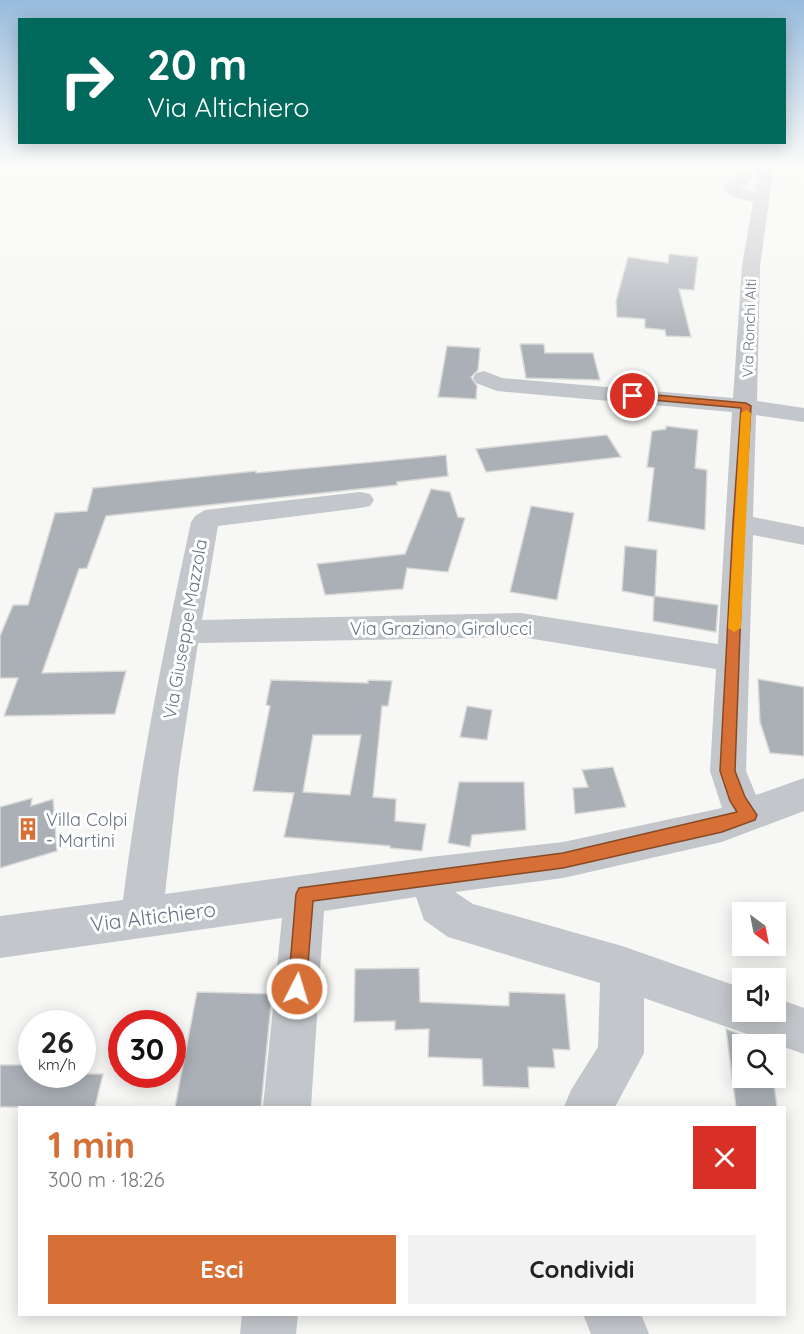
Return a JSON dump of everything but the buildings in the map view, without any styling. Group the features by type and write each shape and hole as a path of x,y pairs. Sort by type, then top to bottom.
{"street":[{"name":"Via Ronchi Alti","path":"749,815 738,801 728,771 749,299 762,227"},
{"path":"484,378 497,384 746,406 804,415"},
{"name":"Via Giuseppe Mazzola","path":"142,918 153,822 182,632 205,522 215,516 360,500"},
{"path":"738,523 804,536"},
{"name":"Via Graziano Giralucci","path":"182,632 521,625 733,659"},
{"name":"Via Altichiero","path":"0,937 430,876 563,860 722,825 804,794"},
{"path":"430,876 439,906 463,922 622,968 732,1006"},
{"path":"287,1106 305,894"},
{"path":"589,1106 621,1053 622,968"},
{"path":"778,1022 804,1031"},
{"path":"268,1334 270,1316"},
{"path":"612,1316 621,1334"}],"slow traffic":[{"path":"734,628 738,523 746,413"}],"place":[{"name":"Villa Colpi - Martini","path":"28,829"}],"route":[{"path":"297,989 305,894 563,860 722,825 749,815 738,801 728,771 738,523 746,406 633,396"}]}
